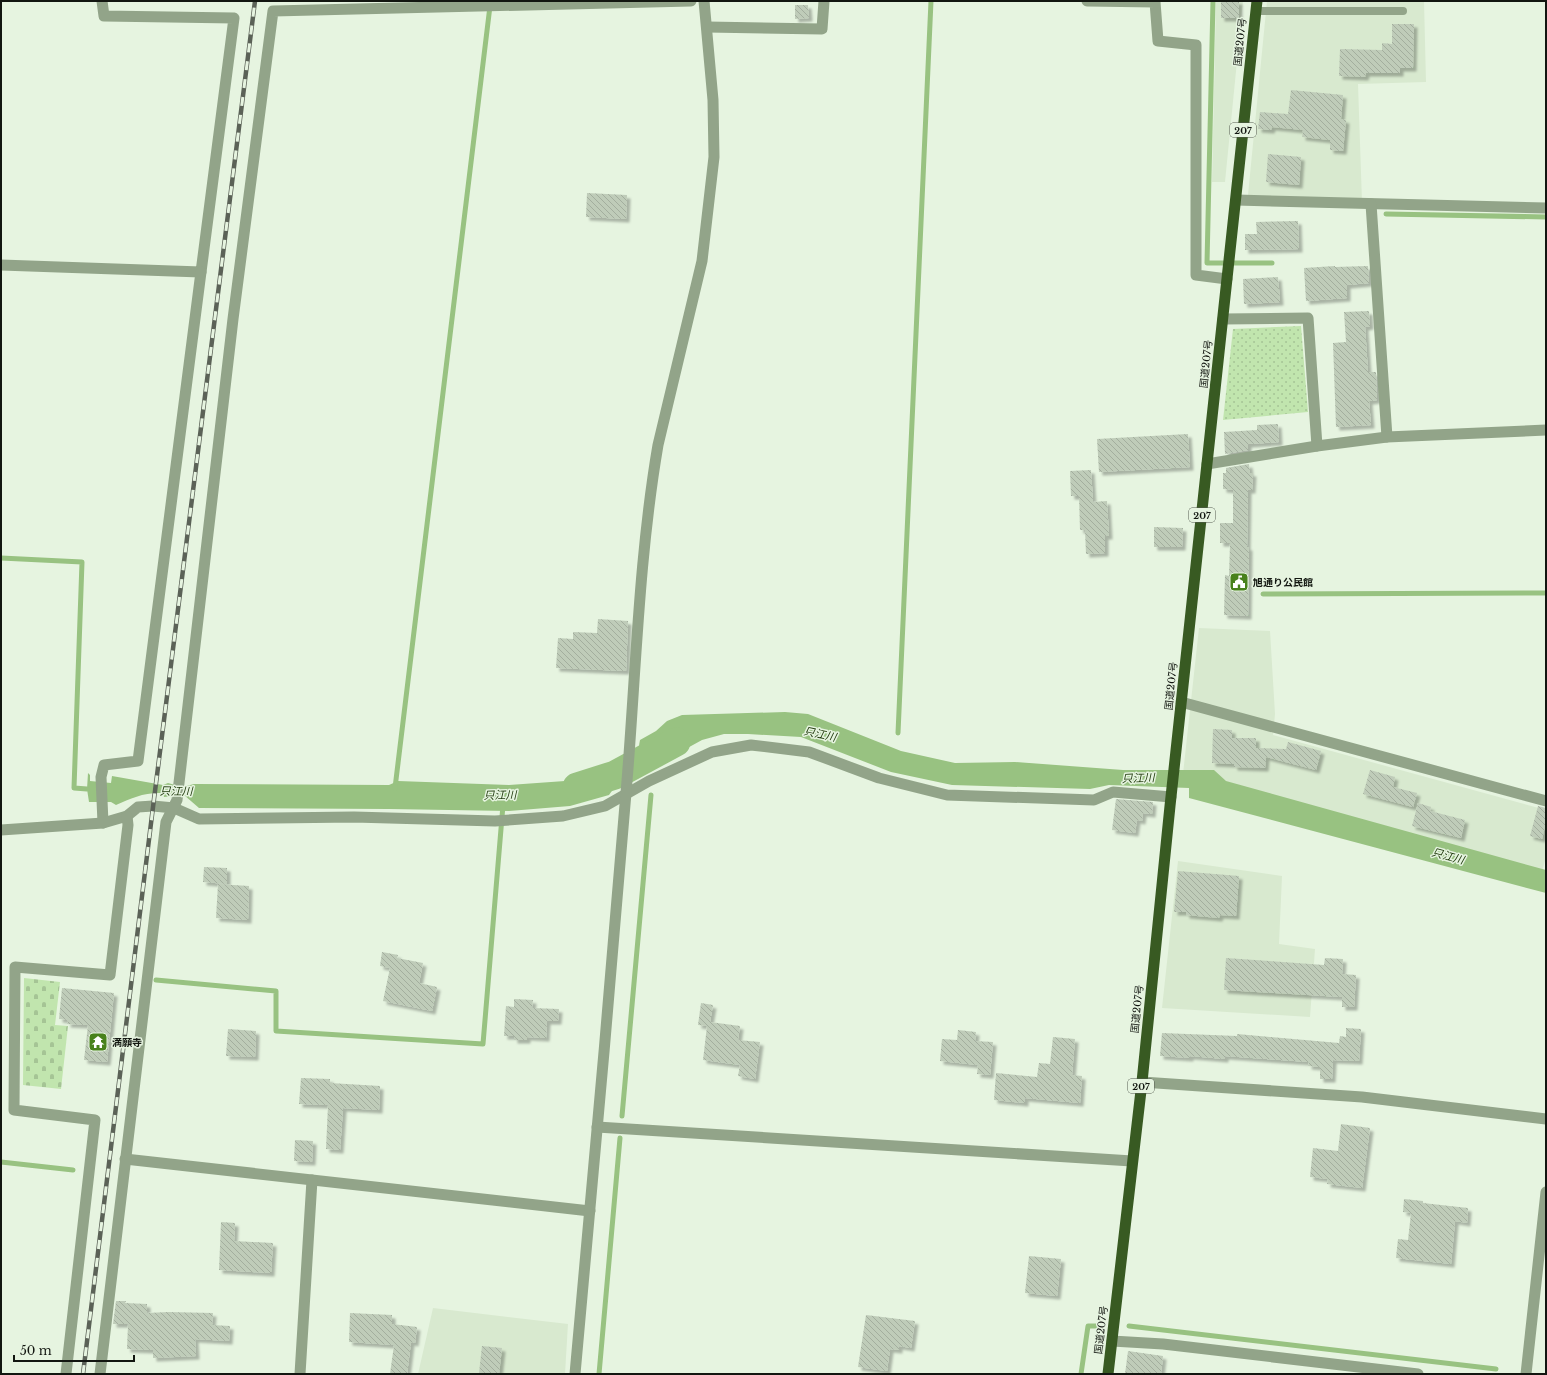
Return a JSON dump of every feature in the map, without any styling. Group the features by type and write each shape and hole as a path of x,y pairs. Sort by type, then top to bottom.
{"highway":[{"name":"国道207号","path":"1108,1374 1142,1082 1170,797 1256,6"}],"street":[{"path":"102,1 104,16 234,18 138,761 104,765 101,777 102,823"},
{"path":"100,1374 166,822 175,804 180,783 233,319 273,11 691,1"},
{"path":"575,1374 626,795 641,584 653,474 658,445 702,262 714,157 713,100 704,1"},
{"path":"707,27 822,29 824,1"},
{"path":"1087,1 1154,2 1158,41 1196,45 1196,275 1228,269"},
{"path":"1236,200 1546,208"},
{"path":"1372,204 1387,437"},
{"path":"1,265 201,272"},
{"path":"1223,319 1308,318 1317,446"},
{"path":"1207,464 1317,446 1387,437 1546,430"},
{"path":"1181,702 1546,801"},
{"path":"1,830 102,823 128,816 138,807 175,804 199,819 354,817 495,821 563,816 606,806 649,781 712,752 752,745 809,752 879,778 947,795 1094,800 1113,792 1170,797"},
{"path":"66,1374 95,1120 14,1110 15,967 110,975 128,816"},
{"path":"1142,1082 1362,1097 1546,1119"},
{"path":"597,1127 1132,1161"},
{"path":"126,1160 590,1211"},
{"path":"300,1374 312,1180"},
{"path":"1526,1374 1546,1192"},
{"path":"1112,1341 1163,1344 1418,1374"}],"lane":[{"path":"1256,6 1403,11"}],"shaded area":[{"path":"1216,1 1243,1 1225,182 1212,182"},
{"path":"1267,1 1424,1 1426,82 1358,84 1362,202 1248,195"},
{"path":"1199,628 1270,631 1275,714 1273,735 1546,810 1546,857 1542,872 1183,774"},
{"path":"1178,861 1282,876 1279,944 1315,949 1310,1017 1162,1008"},
{"path":"433,1308 568,1324 565,1374 418,1374"}],"green space":[{"path":"1301,326 1308,412 1223,420 1233,329"},
{"path":"24,978 60,982 55,1025 68,1026 61,1089 23,1085"}],"water":[{"path":"785,712 808,714 901,751 955,763 1015,762 1123,770 1214,770 1226,781 1546,870 1546,893 1189,798 1189,788 1109,785 1090,789 952,785 891,772 801,737 724,734 702,740 651,768 642,759 639,749 640,740 656,731 667,721 682,715"},
{"path":"608,769 619,781 609,795 570,806 509,811 199,808 184,795 164,797 163,793 144,795 116,805 111,802 89,802 87,789 88,773 90,775 90,781 111,783 112,776 163,785 168,783 182,787 194,784 389,785 398,781 509,785 565,781"}],"building":[{"path":"1221,1 1239,1 1239,18 1221,18"},
{"path":"795,5 808,5 809,18 795,19"},
{"path":"1392,24 1414,24 1413,68 1400,68 1400,73 1366,73 1365,77 1339,76 1340,49 1382,50 1382,43 1392,44"},
{"path":"1291,90 1343,95 1341,119 1346,120 1343,151 1330,150 1330,140 1302,137 1303,130 1272,127 1271,130 1258,129 1260,112 1288,114"},
{"path":"1268,154 1301,157 1299,185 1266,182"},
{"path":"587,193 627,195 626,219 586,217"},
{"path":"1298,221 1299,249 1245,250 1245,234 1257,234 1256,222"},
{"path":"1368,266 1369,283 1347,285 1347,298 1306,301 1304,268"},
{"path":"1278,277 1280,302 1244,304 1243,279"},
{"path":"1369,311 1370,326 1365,327 1368,372 1376,372 1377,400 1369,401 1371,425 1336,427 1333,343 1346,342 1344,312"},
{"path":"1278,424 1279,442 1248,444 1248,450 1225,454 1224,432 1257,430 1257,425"},
{"path":"1188,434 1190,467 1099,472 1097,439"},
{"path":"1249,464 1250,473 1253,473 1252,490 1248,490 1248,616 1224,615 1225,575 1229,576 1230,543 1220,543 1220,523 1233,523 1233,490 1223,489 1223,473 1226,473 1226,468"},
{"path":"1091,470 1093,502 1107,501 1109,536 1105,536 1105,553 1086,554 1085,530 1080,530 1079,496 1071,496 1070,471"},
{"path":"1154,527 1183,528 1182,547 1154,547"},
{"path":"598,619 628,621 626,671 556,668 558,638 573,639 573,632 597,633"},
{"path":"1213,729 1232,730 1232,738 1256,738 1256,748 1286,749 1288,742 1321,751 1316,770 1266,757 1265,768 1234,767 1234,764 1212,763"},
{"path":"1370,770 1395,777 1393,787 1417,793 1413,807 1363,794"},
{"path":"1116,799 1153,802 1152,814 1143,813 1142,821 1137,820 1135,833 1112,830"},
{"path":"1418,803 1431,807 1430,811 1465,820 1461,838 1412,826"},
{"path":"1538,806 1546,808 1546,822 1542,839 1530,836"},
{"path":"204,867 227,868 227,884 203,882"},
{"path":"1178,871 1239,876 1236,916 1220,915 1219,918 1186,915 1186,912 1174,912"},
{"path":"218,884 249,886 248,920 216,918"},
{"path":"382,952 398,955 397,958 423,963 419,983 437,987 432,1011 383,1001 390,968 380,966"},
{"path":"1226,958 1324,965 1325,958 1343,959 1342,974 1356,975 1354,1007 1342,1007 1342,997 1224,990"},
{"name":"満願寺","path":"62,988 114,993 107,1062 84,1060 88,1025 67,1024 68,1020 59,1019"},
{"path":"514,999 533,1000 532,1008 559,1009 558,1021 547,1021 546,1038 527,1037 527,1040 514,1040 514,1036 504,1036 506,1006 514,1007"},
{"path":"701,1003 713,1005 710,1022 740,1026 738,1040 760,1042 755,1079 738,1076 740,1065 703,1060 707,1026 698,1025"},
{"path":"1346,1028 1361,1029 1359,1061 1333,1060 1332,1079 1320,1079 1320,1067 1308,1066 1309,1062 1225,1056 1225,1059 1190,1056 1190,1058 1160,1056 1162,1033 1237,1036 1237,1034 1339,1043 1340,1036 1346,1037"},
{"path":"228,1029 256,1031 255,1057 226,1056"},
{"path":"958,1030 976,1032 975,1041 993,1042 990,1075 977,1074 978,1065 940,1061 942,1039 957,1040"},
{"path":"1053,1037 1075,1039 1072,1075 1082,1076 1080,1103 1025,1098 1025,1103 994,1100 996,1073 1037,1077 1039,1063 1050,1064"},
{"path":"301,1078 330,1079 330,1083 380,1086 379,1110 343,1108 340,1150 326,1149 328,1105 299,1104"},
{"path":"1341,1124 1370,1128 1362,1188 1327,1184 1328,1179 1310,1177 1313,1148 1338,1151"},
{"path":"295,1140 313,1141 312,1162 294,1161"},
{"path":"1404,1199 1423,1201 1423,1203 1468,1208 1467,1223 1455,1221 1451,1264 1396,1258 1398,1239 1408,1240 1411,1213 1403,1212"},
{"path":"221,1222 235,1223 234,1241 273,1243 271,1273 219,1270"},
{"path":"1029,1256 1061,1259 1057,1296 1025,1293"},
{"path":"116,1301 147,1304 147,1313 213,1313 212,1325 230,1326 229,1341 195,1339 196,1356 153,1358 153,1350 127,1349 128,1324 113,1324"},
{"path":"350,1313 392,1315 392,1324 417,1327 415,1343 411,1342 407,1374 390,1374 394,1345 349,1342"},
{"path":"866,1315 915,1321 911,1348 899,1346 899,1350 890,1349 887,1371 858,1367"},
{"path":"482,1346 502,1348 499,1374 479,1373"},
{"path":"1128,1351 1163,1356 1161,1374 1125,1374"}],"waterway":[{"path":"898,733 931,1"},
{"path":"1213,1 1207,263 1272,263"},
{"path":"395,788 490,6"},
{"path":"1386,214 1546,217"},
{"path":"1,558 82,562 74,788 87,789"},
{"path":"1263,594 1546,593"},
{"name":"只江川","path":"577,787 615,775 676,742"},
{"path":"622,1116 651,795"},
{"path":"156,980 276,991 276,1031 483,1044 503,805"},
{"path":"599,1374 620,1138"},
{"path":"1,1162 73,1170"},
{"path":"1081,1374 1088,1326 1096,1326"},
{"path":"1129,1326 1496,1369"}],"railway":[{"path":"83,1374 255,1"}],"place":[{"name":"旭通り公民館","path":"1239,582"},
{"name":"満願寺","path":"98,1042"}]}
